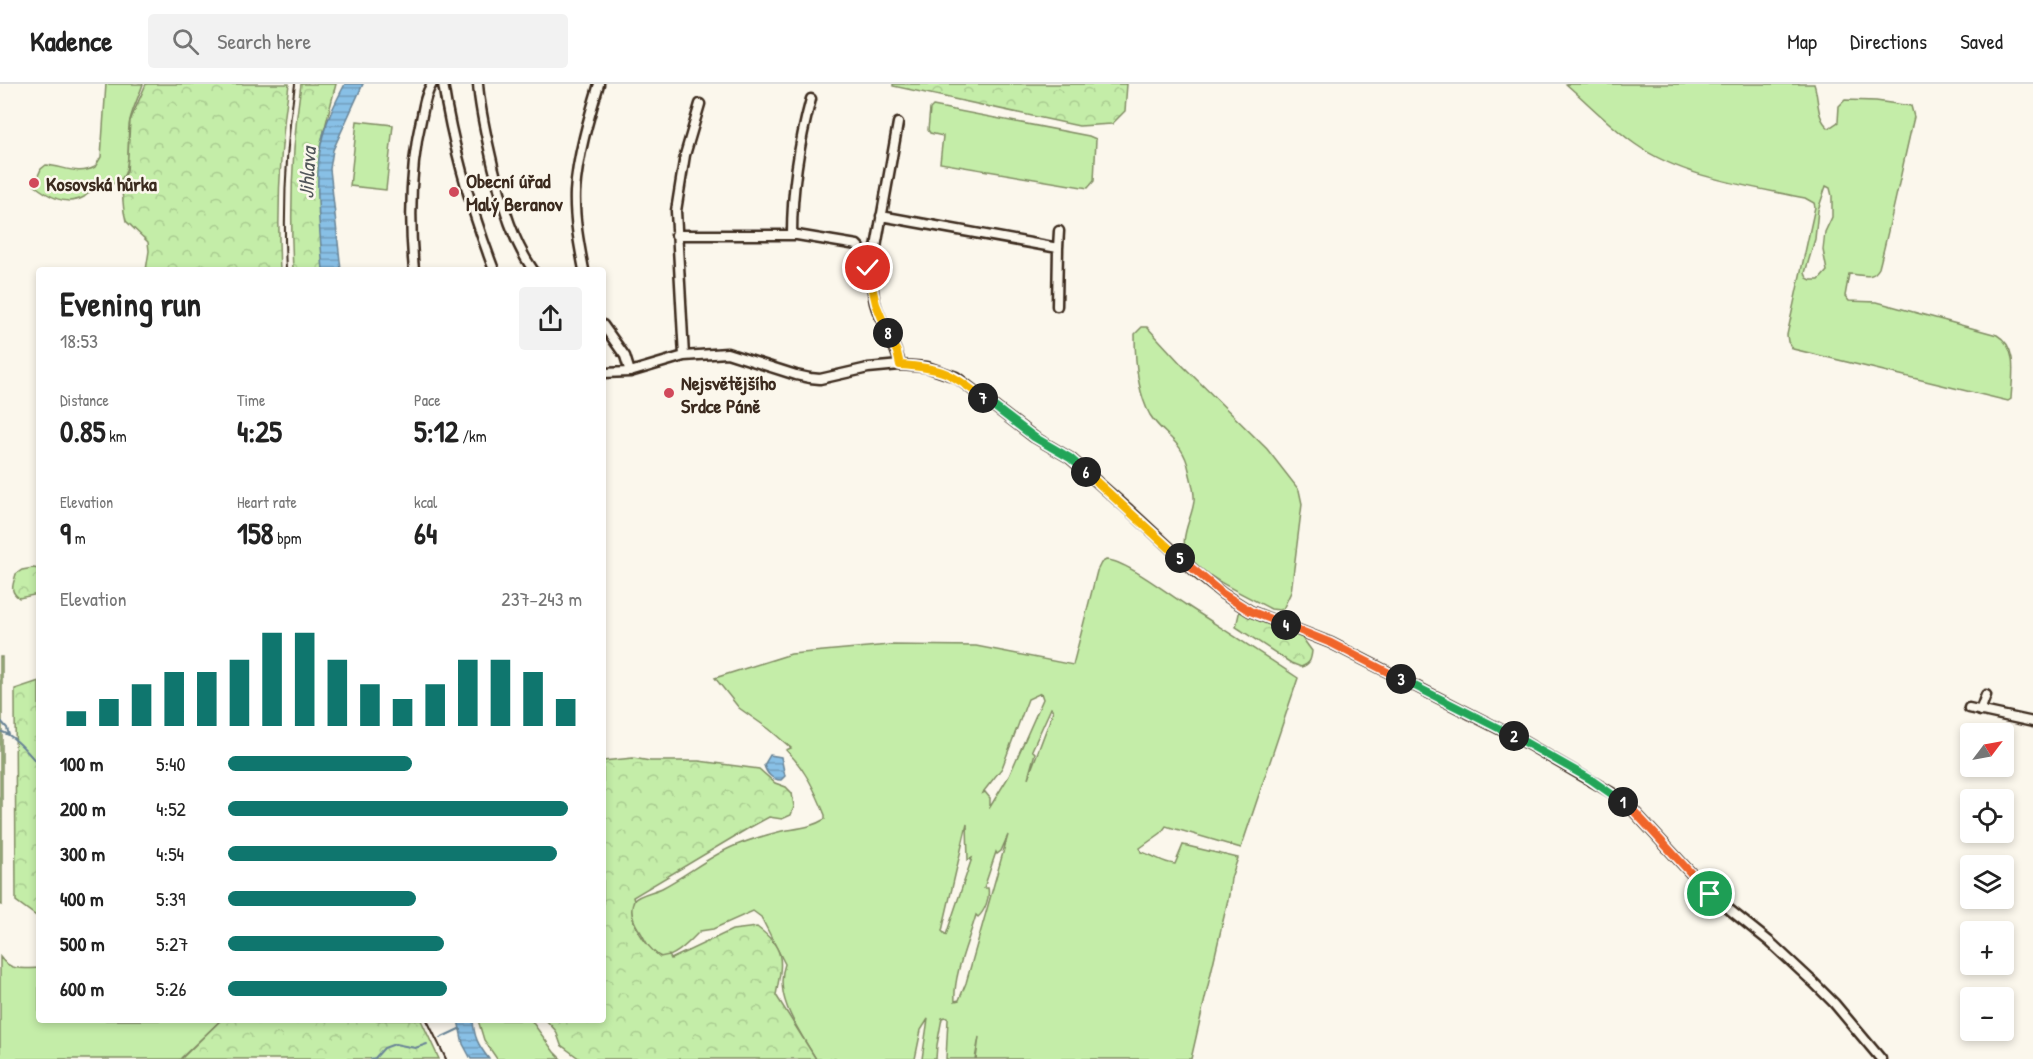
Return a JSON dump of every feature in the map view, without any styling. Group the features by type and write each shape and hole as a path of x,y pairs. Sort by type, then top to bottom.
{"street":[{"path":"414,267 411,237 412,185 418,130 432,84"},
{"path":"443,84 454,149 493,267"},
{"path":"478,84 481,114 505,213 512,234 531,267"},
{"path":"584,267 576,220 576,181 585,134 599,84"},
{"path":"792,235 795,181 811,99"},
{"path":"684,356 676,235 677,201 685,155 700,104"},
{"path":"868,268 875,253 898,123"},
{"path":"882,216 1058,248"},
{"path":"1057,306 1059,231"},
{"path":"676,235 792,235 858,245 862,249 868,268 876,304 897,352 900,365"},
{"path":"606,329 625,356 630,372"},
{"path":"606,373 630,372 684,356 727,353 796,375 820,379 868,368 900,365 927,367 946,372 965,383 1034,437 1070,458 1198,574 1250,611 1331,643 1521,740 1612,793 1631,808 1710,894 1770,942 1814,983 1881,1059"},
{"path":"1980,711 1986,695"},
{"path":"1969,708 2033,722"}],"green space":[{"path":"106,84 143,84 130,120 128,164 125,173 120,180 111,184 98,184 86,196 77,200 58,199 45,193 34,185 41,169 46,165 83,171 95,167 101,157"},
{"path":"146,84 289,84 280,177 280,267 146,267 148,242 126,221 124,212 121,180 127,172 130,121"},
{"path":"301,84 336,84 320,147 319,193 323,267 293,267 293,177"},
{"path":"893,84 1127,84 1125,111 1112,124 1079,126 893,86"},
{"path":"1566,84 1814,84 1820,114 1829,128 1838,122 1839,106 1845,100 1876,101 1911,106 1914,117 1879,268 1870,276 1849,274 1845,296 1849,301 1877,302 1997,335 2009,347 2013,364 2011,399 2008,401 1793,349 1788,342 1787,335 1814,203 1805,198 1739,185 1695,173 1654,156 1608,122","holes":["1826,186 1830,188 1832,217 1825,232 1823,250 1827,271 1819,280 1811,280 1805,273 1815,239 1818,210"]},
{"path":"933,106 1096,139 1094,181 1088,188 940,163 943,136 930,133 928,130 930,109"},
{"path":"357,121 393,125 386,190 350,186"},
{"path":"1142,327 1147,327 1267,449 1299,490 1302,504 1291,592 1283,609 1271,609 1239,593 1205,572 1186,551 1184,545 1193,508 1193,486 1182,452 1150,415 1142,396 1136,365 1135,334"},
{"path":"1106,560 1114,561 1135,571 1298,678 1241,848 1166,826 1161,833 1140,848 1141,852 1175,864 1183,845 1238,858 1231,878 1191,1059 976,1059 979,1037 975,1059 946,1059 948,1019 945,1017 942,1018 936,1059 922,1059 928,1019 921,1030 915,1059 816,1059 796,1026 785,1001 782,976 785,964 761,917 753,911 713,929 700,931 670,956 659,956 653,952 633,917 631,908 633,901 662,888 734,846 809,826 825,819 809,780 786,750 791,748 739,708 715,678 791,654 889,645 976,646 1073,665 1101,563","holes":["1041,693 1043,699 1009,776 990,807 990,798 985,792 983,793 1002,768 1028,699","1051,708 1053,710 1051,717 1028,778 1035,753 1032,750","967,824 968,860 972,858 946,935 942,931","1008,835 966,983 959,1000 955,1001 956,980 962,958 976,915 978,917 981,914 986,904 988,888 984,888 996,852 997,854 1001,851"]},
{"path":"36,568 36,595 19,598 13,590 16,574 22,570"},
{"path":"1240,609 1283,631 1301,636 1312,651 1308,663 1301,667 1291,663 1236,627"},
{"path":"0,657 2,657 2,905 0,904"},
{"path":"36,682 36,916 16,901 15,689"},
{"path":"633,758 650,761 699,761 759,769 775,783 786,787 792,793 794,807 791,815 782,819 769,817 633,897 632,915 638,931 649,946 660,957 669,955 671,959 732,930 757,927 773,942 780,957 781,965 776,995 816,1059 580,1059 561,1045 556,1031 549,1023 606,1023 606,761"},
{"path":"0,957 13,967 36,968 36,1023 218,1023 180,1059 0,1059"},
{"path":"218,1023 422,1023 439,1059 181,1059"},
{"path":"479,1023 533,1023 561,1059 497,1059 484,1040"}],"water":[{"path":"345,84 363,84 333,150 330,169 341,267 323,267 318,207 319,158 325,128"},
{"path":"770,755 781,757 785,776 781,780 772,777 765,768 764,765"},
{"path":"459,1023 473,1023 477,1041 489,1059 471,1059 463,1044"}],"waterway":[{"path":"0,720 7,728 9,735"},
{"path":"0,731 16,741 36,762"},
{"path":"440,1038 461,1030"},
{"path":"371,1059 375,1058 384,1048 395,1044 415,1048 427,1044"}],"railway":[{"path":"286,267 286,177 295,84"},
{"path":"428,1023 446,1059"}],"place":[{"name":"Kosovská hůrka","path":"34,183"},
{"name":"Obecní úřad Malý Beranov","path":"454,192"},
{"name":"Nejsvětějšího Srdce Páně","path":"669,393"}],"route":[{"path":"868,268 876,304 897,352 900,365 927,367 946,372 965,383 1034,437 1070,458 1198,574 1223,594 1250,611 1331,643 1521,740 1612,793 1631,808 1710,894"}],"water label":[{"name":"Jihlava","path":"307,173"}]}
